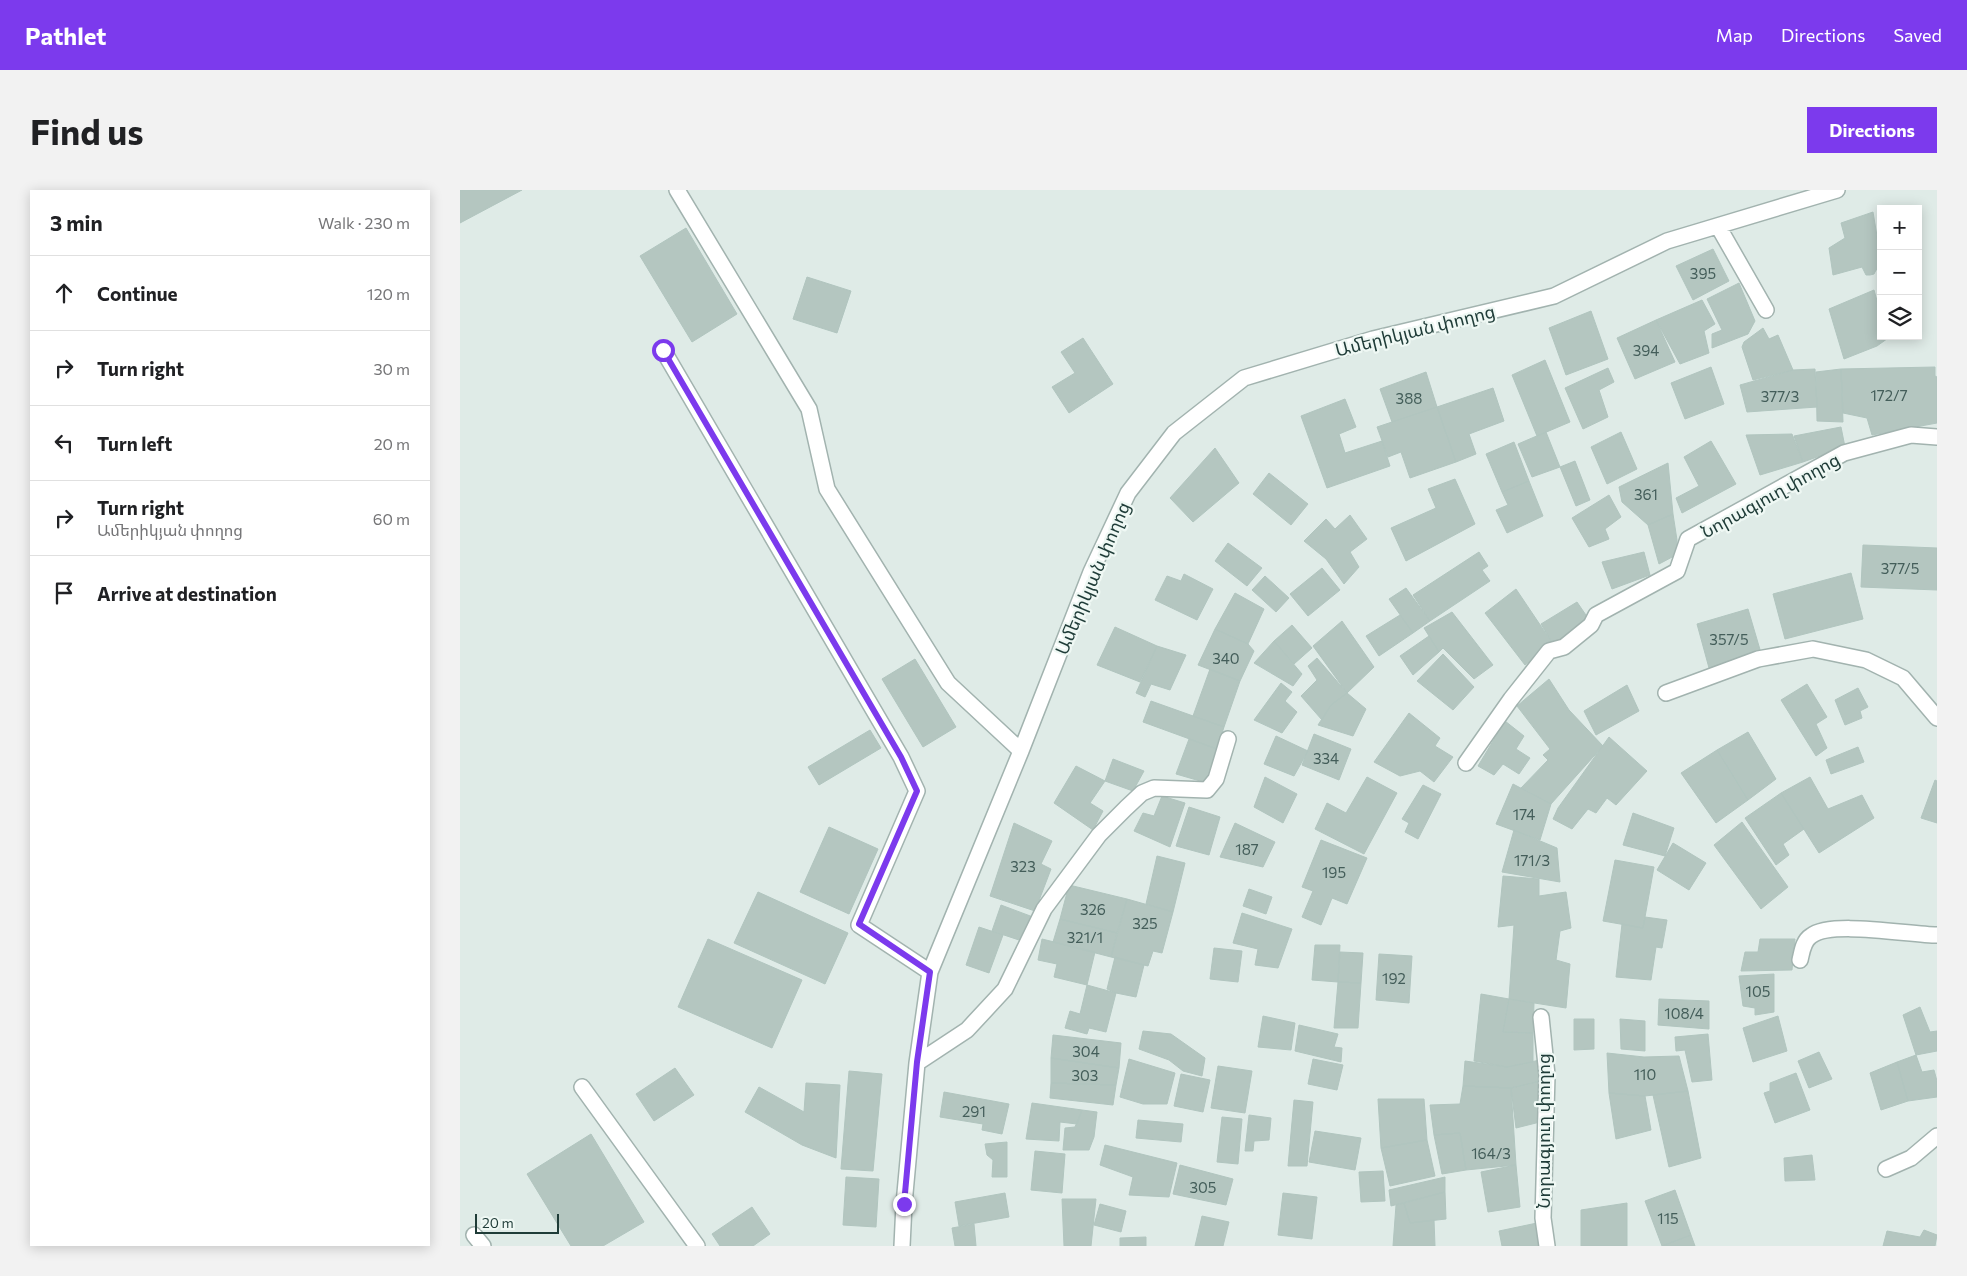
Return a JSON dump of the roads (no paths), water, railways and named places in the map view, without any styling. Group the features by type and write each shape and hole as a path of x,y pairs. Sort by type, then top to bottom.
{"street":[{"path":"678,190 809,409 827,489 948,683 1021,751"},
{"name":"Ամերիկյան փողոց","path":"902,1246 917,1062 930,972 1021,751 1090,572 1128,493 1174,433 1244,378 1373,338 1554,296 1667,241 1838,190"},
{"path":"1718,226 1766,310"},
{"path":"663,350 901,757 917,791 859,924 930,972"},
{"name":"Նորագյուղ փողոց","path":"1466,763 1511,699 1549,652 1564,647 1590,625 1596,615 1677,571 1688,540 1844,454 1911,435 1937,438"},
{"path":"1666,694 1758,659 1813,649 1866,660 1903,678 1937,718"},
{"path":"917,1062 967,1030 1005,989 1044,910 1098,836 1142,794 1154,788 1207,790 1216,779 1228,739"},
{"path":"1800,960 1804,945 1811,935 1838,929 1895,930 1937,935"},
{"name":"Նորագյուղ փողոց","path":"1541,1017 1547,1075 1543,1218 1547,1246"},
{"path":"582,1087 697,1246"},
{"path":"1886,1169 1912,1158 1937,1136"}]}
